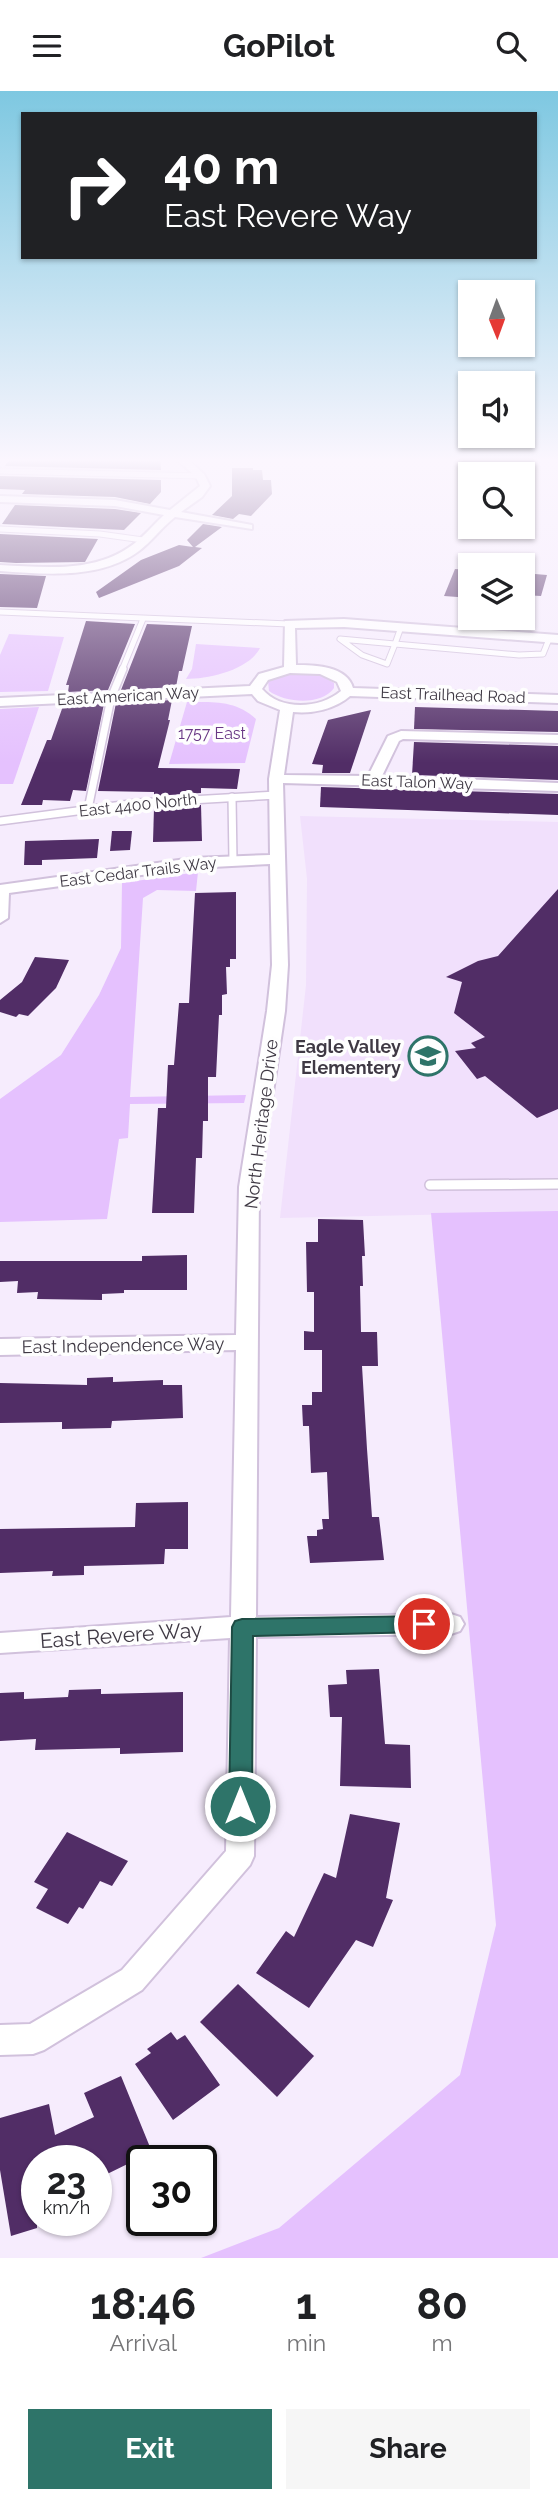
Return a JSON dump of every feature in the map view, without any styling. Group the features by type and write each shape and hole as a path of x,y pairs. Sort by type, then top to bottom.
{"street":[{"path":"0,568 63,570 109,560"},
{"path":"290,669 289,624 344,623 554,639"},
{"path":"290,669 312,669 335,675 347,685 347,692 335,702 319,706 287,707 264,700 256,690 256,685 265,676 290,669"},
{"name":"East American Way","path":"0,702 256,690"},
{"name":"East Trailhead Road","path":"347,692 558,699"},
{"name":"North Heritage Drive","path":"0,2040 33,2039 132,1980 240,1856 249,1187 276,1011 280,965 276,787 287,707"},
{"path":"373,780 393,739 410,734 558,739"},
{"name":"East Talon Way","path":"276,787 373,780 558,787"},
{"name":"East Cedar Trails Way","path":"1,890 130,870 276,859"},
{"path":"0,918 1,890"},
{"name":"East Independence Way","path":"0,1347 246,1342"},
{"name":"East Revere Way","path":"0,1643 242,1627 451,1623"}],"lane":[{"path":"0,612 289,624"},
{"path":"88,809 111,698 143,619"},
{"path":"401,627 394,644 387,664 362,655 340,639 394,644 533,656 543,655 554,639"},
{"name":"East 4400 North","path":"0,821 88,809 232,797 276,787"},
{"path":"232,797 233,861"},
{"path":"430,1185 558,1184"}],"shaded area":[{"name":"Eagle Valley Elementery","path":"300,816 558,822 558,1212 280,1218 306,985 307,879"}],"green space":[{"path":"9,634 64,637 48,691 0,692 0,655"},
{"path":"196,644 260,648 247,662 228,672 186,679 192,669"},
{"path":"291,672 322,675 334,683 334,688 321,698 303,701 284,698 269,691 268,681"},
{"name":"1757 East","path":"187,702 232,705 256,719 245,763 169,764"},
{"path":"39,707 13,784 0,784 0,709"},
{"path":"198,872 196,891 157,890 143,898 130,1097 246,1095 244,1103 130,1104 128,1138 119,1139 107,1219 0,1222 0,1099 61,1055 99,995 121,948 122,883"},
{"path":"558,1211 558,2258 201,2258 279,2228 460,2075 496,1925 431,1213"}],"building":[{"path":"0,560 86,560 85,562"},
{"path":"141,560 187,560 179,566 99,598 96,592"},
{"path":"455,569 458,569 458,597 444,596"},
{"path":"0,574 46,576 37,608 0,607"},
{"path":"535,574 547,575 541,596 535,596"},
{"path":"86,621 135,624 108,690 68,692 69,685 66,685"},
{"path":"147,624 192,626 176,687 121,690"},
{"path":"172,700 158,768 240,769 237,789 201,788 201,793 154,796 154,792 98,791 116,703"},
{"path":"104,704 86,791 73,790 70,801 43,800 42,805 21,805 47,740 51,740 63,706"},
{"path":"415,707 558,711 558,732 414,729"},
{"path":"371,710 350,773 322,773 323,765 312,764 328,720"},
{"path":"414,742 558,746 558,780 412,775"},
{"path":"321,787 558,794 558,815 320,807"},
{"path":"201,805 202,841 153,842 154,808"},
{"path":"112,831 132,831 130,850 110,851"},
{"path":"99,839 97,858 42,860 42,865 24,865 25,841"},
{"path":"558,889 558,1109 537,1118 485,1076 477,1079 455,1051 476,1048 471,1043 485,1037 454,1013 462,982 446,977 478,961 498,956"},
{"path":"236,892 236,959 230,959 230,967 226,967 227,994 222,995 222,1015 219,1015 216,1077 208,1077 208,1121 203,1121 202,1158 196,1158 194,1213 152,1213 158,1108 166,1108 168,1065 174,1065 179,1003 189,1003 195,893"},
{"path":"35,957 69,960 56,988 28,1016 19,1014 16,1017 0,1012 0,1000 22,982"},
{"path":"318,1219 363,1220 365,1256 362,1256 363,1286 360,1286 361,1332 377,1332 378,1366 362,1366 367,1449 372,1517 379,1517 384,1560 310,1563 307,1536 317,1536 317,1530 323,1529 322,1519 329,1519 327,1472 311,1473 309,1426 303,1426 302,1405 312,1405 312,1392 322,1392 322,1350 304,1350 304,1331 314,1332 314,1292 307,1292 306,1242 318,1242"},
{"path":"187,1255 187,1290 124,1290 124,1293 102,1294 102,1300 37,1299 38,1292 17,1293 18,1281 0,1282 0,1261 142,1261 142,1256"},
{"path":"113,1377 113,1382 163,1380 163,1385 182,1385 183,1418 112,1421 111,1428 62,1429 62,1422 0,1423 0,1383 87,1385 87,1378"},
{"path":"188,1502 188,1549 165,1549 164,1564 84,1566 84,1575 52,1576 53,1571 0,1573 0,1529 135,1527 136,1503"},
{"path":"379,1669 385,1744 410,1745 411,1788 340,1786 342,1717 330,1717 328,1685 347,1684 346,1670"},
{"path":"101,1689 101,1694 183,1692 183,1752 120,1754 120,1748 35,1750 36,1739 0,1741 0,1693 24,1692 24,1699 68,1697 69,1690"},
{"path":"350,1814 400,1823 386,1898 393,1900 373,1947 356,1940 309,2008 256,1973 286,1931 294,1937 324,1873 336,1878"},
{"path":"67,1832 128,1861 112,1886 100,1881 83,1909 79,1907 68,1924 36,1908 48,1889 34,1882"},
{"path":"238,1984 314,2056 277,2097 200,2022"},
{"path":"171,2032 177,2040 185,2035 220,2085 173,2120 135,2064 151,2053 147,2049"},
{"path":"121,2076 149,2145 126,2145 126,2165 112,2172 112,2145 21,2145 21,2233 11,2236 0,2170 0,2118 49,2104 55,2135 94,2117 84,2093"}],"place":[{"name":"Eagle Valley Elementery","path":"428,1056"}],"route":[{"path":"240,1806 242,1627 424,1624"}]}
